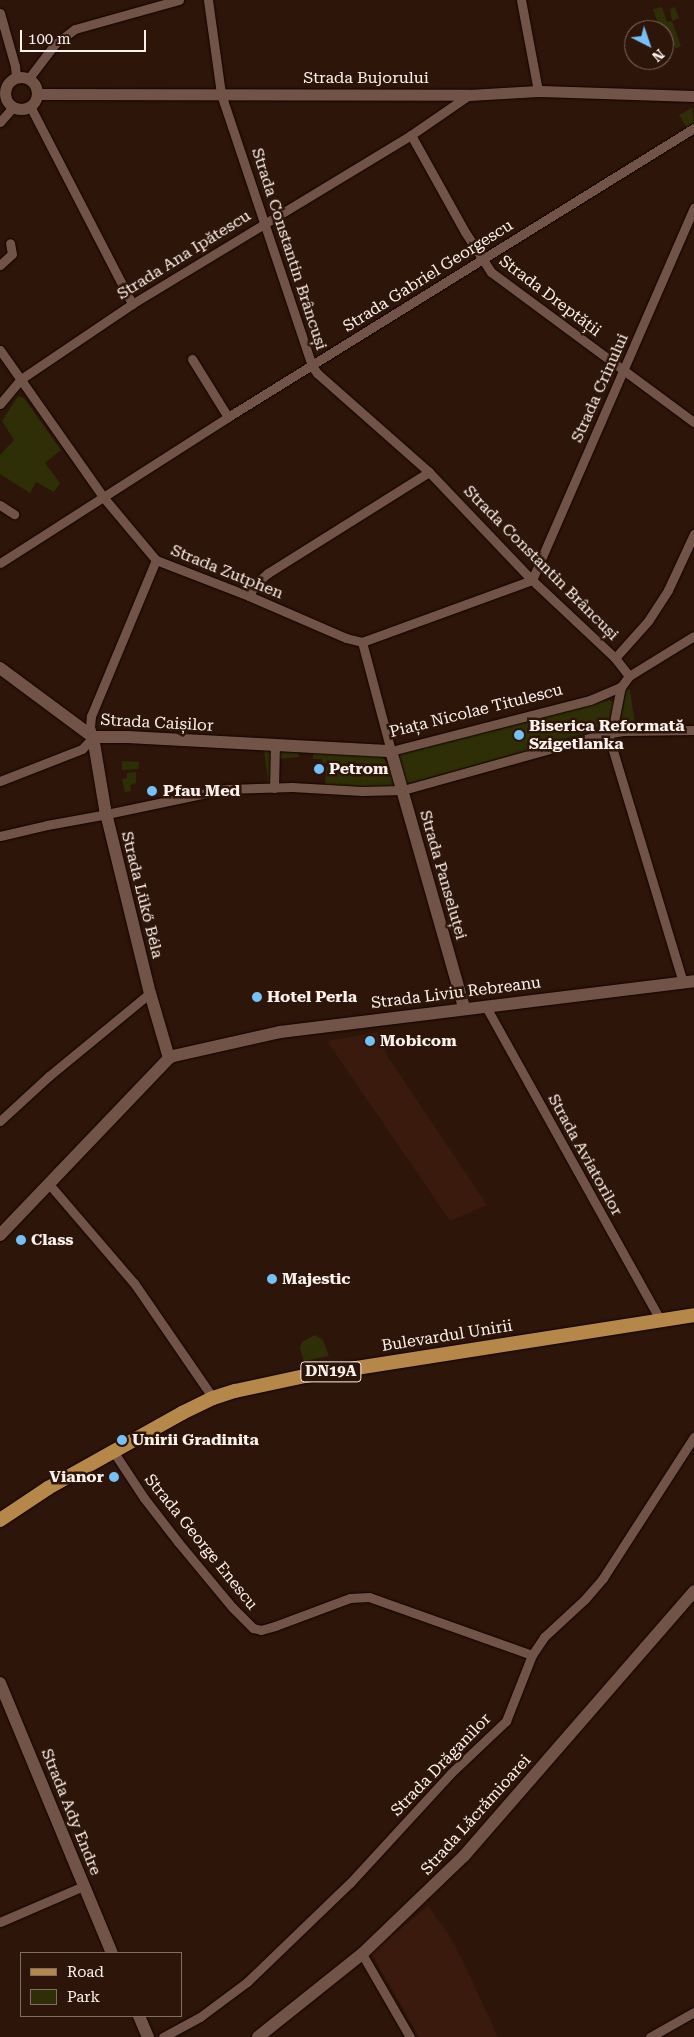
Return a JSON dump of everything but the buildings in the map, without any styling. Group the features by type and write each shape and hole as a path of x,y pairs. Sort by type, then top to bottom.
{"main road":[{"name":"Strada Caișilor","path":"0,668 94,737 129,737 275,745"},
{"name":"Strada Lükő Béla","path":"94,737 106,814 150,993 169,1058"},
{"name":"Piața Nicolae Titulescu","path":"275,745 391,751"},
{"name":"Strada Panseluței","path":"391,751 464,1007"},
{"name":"Strada Liviu Rebreanu","path":"169,1058 280,1032 464,1007 688,981"},
{"path":"0,1235 169,1058"},
{"name":"Bulevardul Unirii","path":"0,1520 48,1488 213,1398 305,1376 694,1315"},
{"name":"Strada Lăcrămioarei","path":"258,2037 362,1954 464,1856 694,1591"},
{"name":"Strada Ady Endre","path":"0,1683 112,1952"},
{"path":"139,2017 148,2037"}],"street":[{"path":"29,78 55,44 74,29 179,0"},
{"name":"Strada Constantin Brâncuși","path":"208,0 221,94 312,366 317,373 429,472 532,580 615,658 628,676"},
{"path":"521,0 538,91"},
{"path":"0,13 15,66 16,77"},
{"path":"16,77 29,78 36,85 37,94 30,106 22,109 13,106 6,100 2,91 8,82 16,77"},
{"name":"Strada Bujorului","path":"37,94 469,95 538,91 694,96"},
{"name":"Strada Ana Ipătescu","path":"0,404 21,379 132,304 411,135 469,95"},
{"path":"0,122 13,106"},
{"path":"30,106 132,304"},
{"name":"Strada Gabriel Georgescu","path":"0,563 228,417 694,128"},
{"name":"Strada Dreptății","path":"411,135 482,260 491,272 694,422"},
{"name":"Strada Crinului","path":"532,580 694,208"},
{"path":"0,265 12,254 10,243"},
{"name":"Strada Zutphen","path":"0,350 104,498 156,560 249,596 346,638 362,642"},
{"path":"192,359 228,417"},
{"path":"249,596 256,583 268,573 429,472"},
{"path":"0,505 14,514"},
{"path":"615,658 648,621 668,590 694,534"},
{"path":"0,781 82,749 94,737 90,727 95,706 156,560"},
{"path":"391,751 362,642 372,641 532,580"},
{"path":"688,981 608,734 614,722 621,687 628,676 694,636"},
{"name":"Piața Nicolae Titulescu","path":"391,751 590,700 621,687"},
{"path":"0,836 225,789 403,790 608,734 623,731 694,730"},
{"path":"274,788 275,745"},
{"path":"0,1122 49,1076 150,993"},
{"name":"Strada Aviatorilor","path":"485,1005 660,1320"},
{"path":"49,1184 134,1283 213,1398"},
{"name":"Strada Drăganilor","path":"163,2037 200,2017 241,1987 350,1883 451,1773 506,1721 532,1655 544,1637 585,1599 603,1578 694,1437"},
{"name":"Strada George Enescu","path":"113,1451 144,1498 232,1607 253,1628 261,1630 350,1598 369,1597 532,1655"},
{"path":"0,1922 84,1886"},
{"path":"362,1954 410,2037"},
{"path":"650,2037 694,2012"}],"shaded area":[{"name":"Mobicom","path":"379,1032 388,1057 487,1205 450,1221 327,1041"},
{"path":"428,1906 448,1933 498,2037 419,2037 371,1953"}],"green space":[{"path":"662,7 666,20 657,20 653,9"},
{"path":"675,7 679,18 672,20 670,9"},
{"path":"674,27 681,46 675,49 674,46"},
{"path":"692,108 694,124 687,128 679,115"},
{"path":"18,396 24,398 61,450 45,463 60,483 54,492 36,482 30,493 0,474 0,455 14,440 2,421"},
{"path":"626,690 630,690 635,725 629,727 621,718"},
{"path":"610,700 614,703 607,728 407,784 397,754"},
{"path":"264,750 272,752 270,782 268,782"},
{"path":"373,751 384,759 390,768 394,788 325,785 327,763 322,763 322,759 313,759 313,753"},
{"path":"279,752 298,753 299,757 279,759"},
{"path":"122,761 139,762 138,769 122,770"},
{"path":"136,772 136,783 130,785 131,791 125,792 122,779 127,778 127,773"},
{"path":"315,1335 323,1340 329,1356 304,1361 300,1348 302,1342"},
{"path":"331,1361 333,1365 308,1369 306,1364"}],"place":[{"name":"Biserica Reformată Szigetlanka","path":"519,735"},
{"name":"Petrom","path":"319,769"},
{"name":"Pfau Med","path":"152,791"},
{"name":"Hotel Perla","path":"257,997"},
{"name":"Mobicom","path":"370,1041"},
{"name":"Class","path":"21,1240"},
{"name":"Majestic","path":"272,1279"},
{"name":"Unirii Gradinita","path":"122,1440"},
{"name":"Vianor","path":"114,1477"}]}
